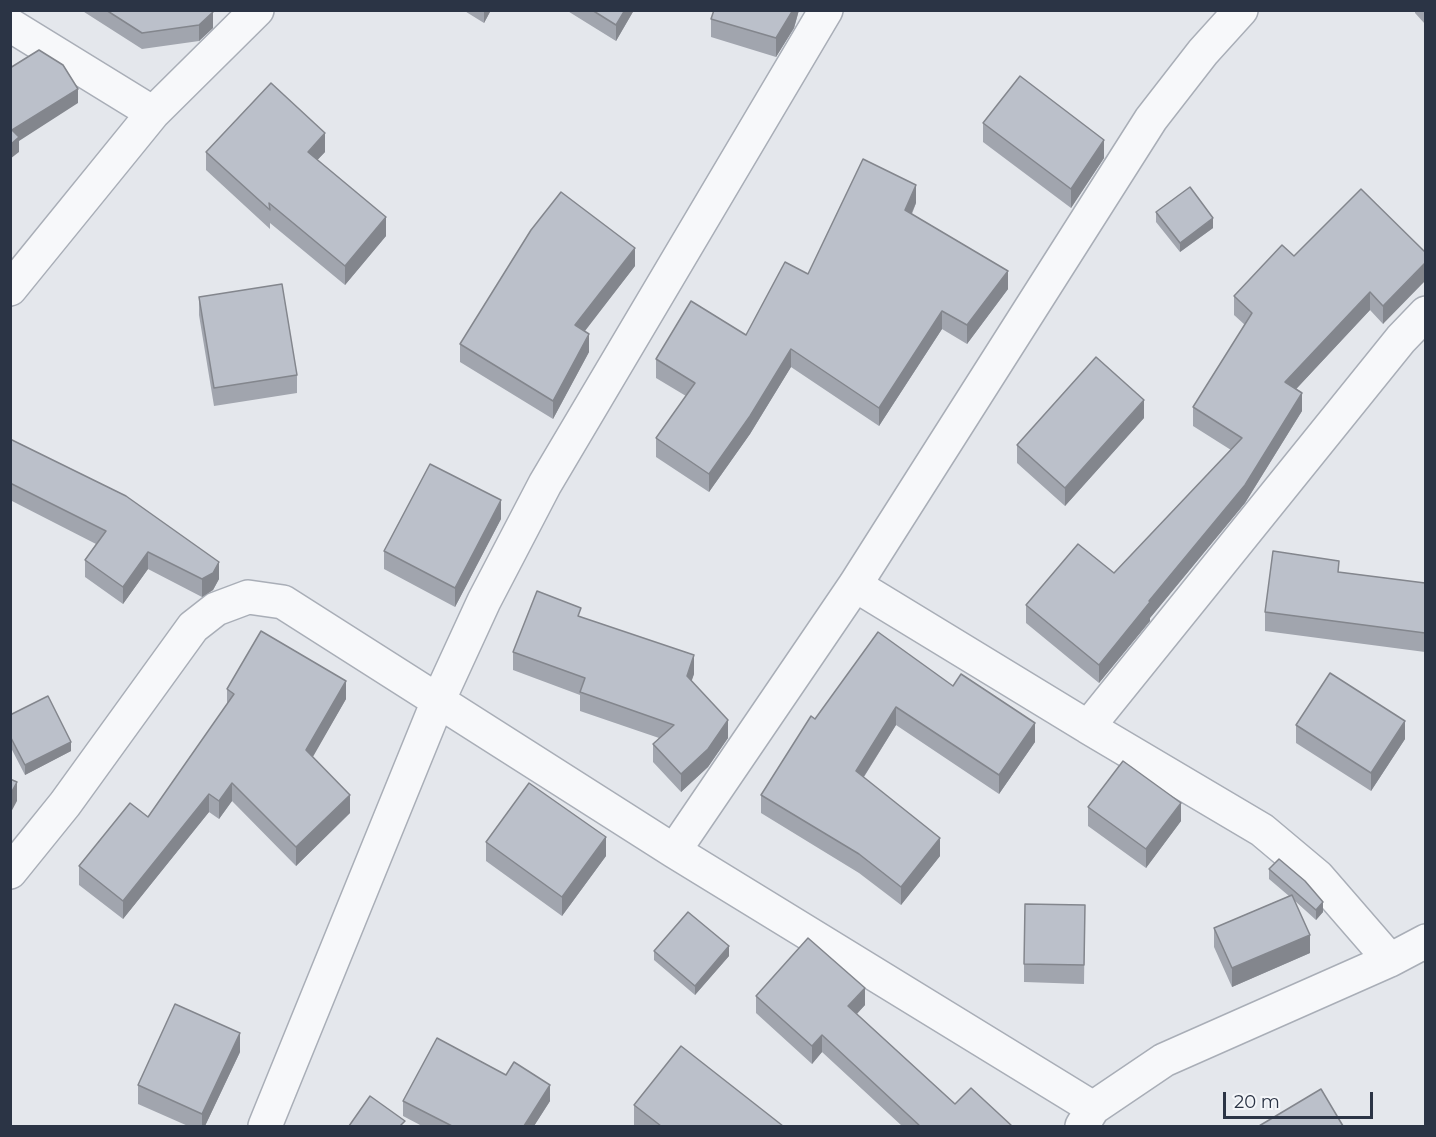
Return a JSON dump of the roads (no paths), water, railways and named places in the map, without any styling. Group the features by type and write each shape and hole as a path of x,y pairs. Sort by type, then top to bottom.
{"street":[{"path":"10,290 153,113 257,10"},
{"path":"265,1126 438,701 484,601 545,484 826,10"},
{"path":"674,851 855,585 1151,119 1203,51 1241,10"},
{"path":"10,25 153,113"},
{"path":"1088,726 1393,348 1425,314"},
{"path":"855,585 1262,830 1318,877 1390,960"},
{"path":"10,872 65,804 192,627 216,609 248,597 283,602 1087,1117 1164,1060 1390,960 1425,941"}]}
